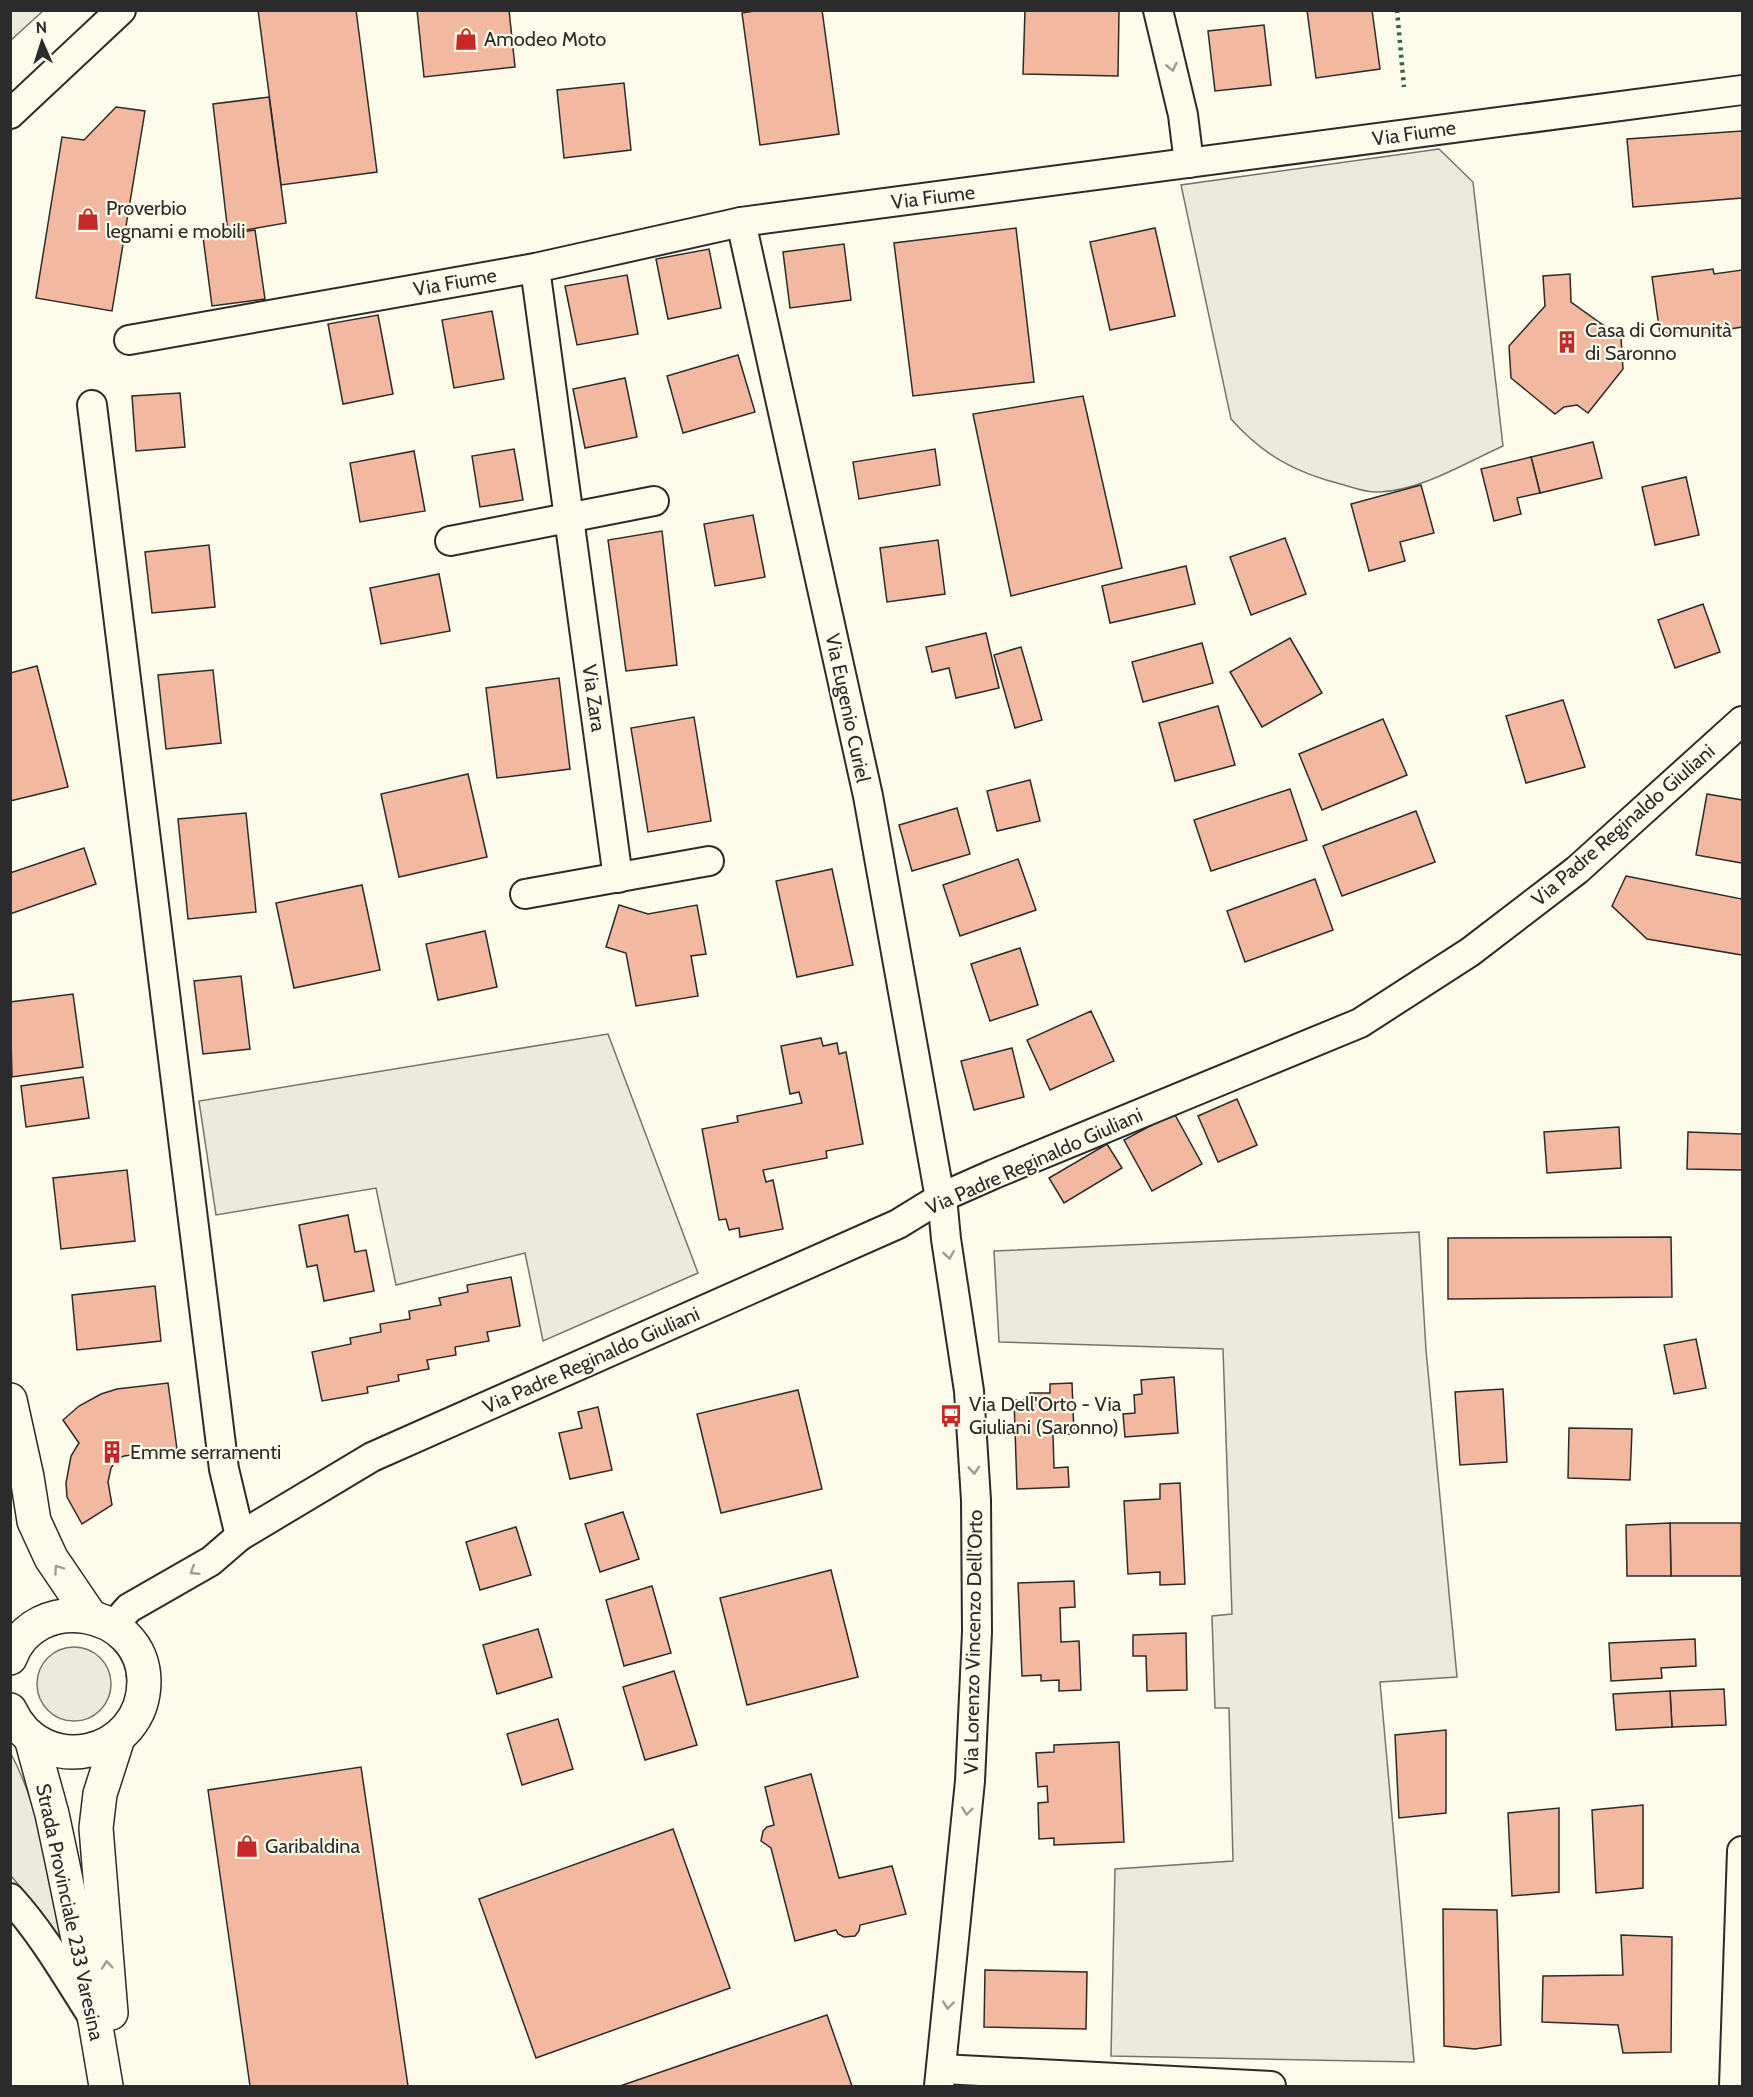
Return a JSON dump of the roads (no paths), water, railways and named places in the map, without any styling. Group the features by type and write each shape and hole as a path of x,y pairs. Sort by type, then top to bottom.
{"main road":[{"path":"10,1400 34,1521 51,1558 102,1621 128,1640 139,1659 144,1680 142,1701 134,1720 118,1738 97,1749 75,1753 52,1749 17,1723"},
{"path":"10,1658 28,1632 47,1620 69,1615 102,1621"},
{"name":"Strada Provinciale 233 Varesina","path":"17,1723 52,1814 95,2021 106,2086"},
{"name":"Strada Provinciale 233 Varesina","path":"118,1738 100,1794 96,1828 118,2086"}],"street":[{"path":"10,114 122,10"},
{"path":"1158,10 1183,115 1189,163"},
{"name":"Via Fiume","path":"129,340 535,268 741,222 1743,90"},
{"name":"Via Eugenio Curiel","path":"741,222 868,796 936,1177 942,1197"},
{"name":"Via Zara","path":"535,268 618,878"},
{"path":"92,405 224,1469 240,1536"},
{"path":"450,541 654,501"},
{"name":"Via Padre Reginaldo Giuliani","path":"102,1621 211,1561 240,1536 372,1457 898,1224 942,1197 994,1174 1360,1023 1470,952 1577,870 1743,721"},
{"path":"525,894 709,861"},
{"name":"Via Lorenzo Vincenzo Dell'Orto","path":"940,2078 969,1781 977,1632 976,1500 969,1391 946,1239 942,1197"},
{"path":"1734,2086 1743,1851"},
{"path":"10,1898 23,1912 52,1953 95,2021"},
{"path":"940,2078 1271,2086"}],"place":[{"name":"Amodeo Moto","path":"466,39"},
{"name":"Proverbio legnami e mobili","path":"88,219"},
{"name":"Casa di Comunità di Saronno","path":"1567,342"},
{"name":"Via Dell'Orto - Via Giuliani (Saronno)","path":"951,1416"},
{"name":"Emme serramenti","path":"112,1452"},
{"name":"Garibaldina","path":"247,1846"}]}
